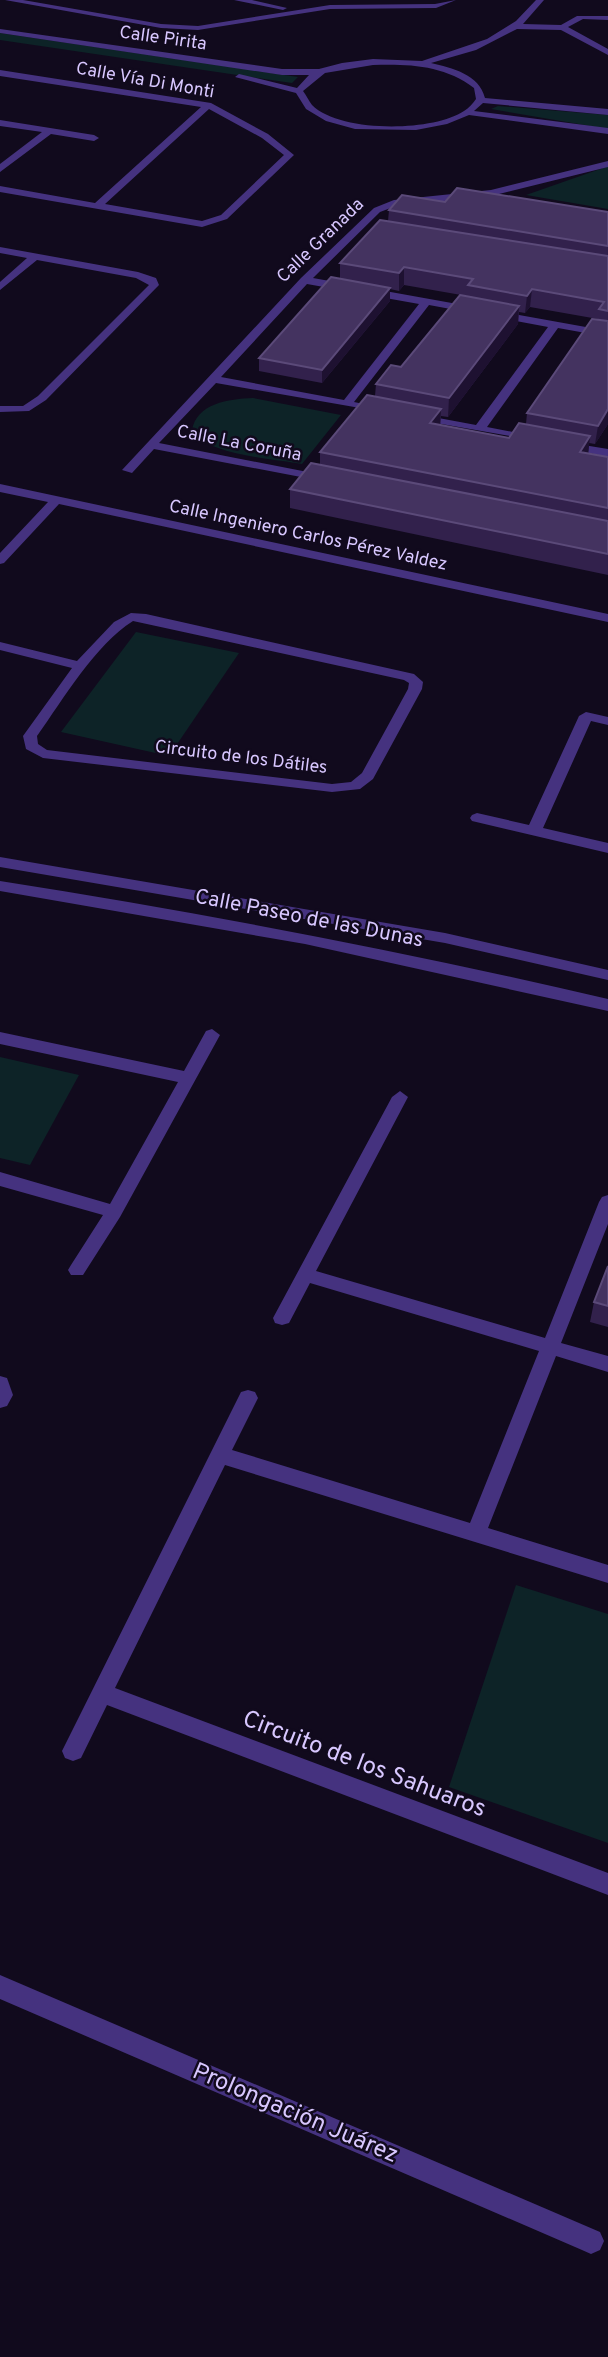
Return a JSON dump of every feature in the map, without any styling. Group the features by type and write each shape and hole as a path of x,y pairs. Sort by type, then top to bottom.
{"street":[{"path":"9,0 162,26 198,28 330,7 436,6 452,0"},
{"path":"238,0 296,11"},
{"path":"413,63 463,53 516,26 535,9 540,0"},
{"path":"563,28 570,20 578,18 608,18"},
{"path":"516,26 563,28 608,52"},
{"name":"Calle Pirita","path":"0,31 271,71 322,72"},
{"path":"461,75 457,64 463,53"},
{"path":"299,91 307,81 322,72 364,62 413,63 439,67 461,75 478,87 481,100"},
{"name":"Calle Vía Di Monti","path":"0,73 208,106 229,114 254,132 278,143 289,155 224,217 202,224 0,189"},
{"path":"231,76 299,91"},
{"path":"299,91 302,102 314,113 335,122 363,127 424,127 451,121 470,113 481,100"},
{"path":"481,100 608,112"},
{"path":"97,206 208,106"},
{"path":"470,113 608,131"},
{"path":"0,123 94,138"},
{"path":"0,169 49,131"},
{"name":"Calle Granada","path":"128,470 305,280 377,210 386,205 491,193 608,164"},
{"path":"491,193 517,198"},
{"path":"360,228 374,230"},
{"path":"0,250 138,275 152,280 154,285 42,398 26,409 0,410"},
{"path":"0,287 35,256"},
{"path":"305,280 608,334"},
{"path":"347,404 426,302"},
{"path":"479,429 555,325"},
{"path":"214,379 387,411"},
{"path":"400,414 543,441"},
{"path":"556,443 608,453"},
{"name":"Calle La Coruña","path":"151,445 340,482"},
{"name":"Calle Ingeniero Carlos Pérez Valdez","path":"0,488 608,618"},
{"path":"0,560 56,500"},
{"name":"Circuito de los Dátiles","path":"131,617 146,618 409,677 416,682 415,689 368,776 355,786 332,788 43,754 31,746 30,736 82,666 119,622 131,617"},
{"path":"0,646 82,666"},
{"path":"534,831 586,716 608,721"},
{"path":"477,818 608,848"},
{"name":"Calle Paseo de las Dunas","path":"0,862 445,938 608,975"},
{"name":"Calle Paseo de las Dunas","path":"0,886 242,926 608,1005"},
{"path":"551,991 561,964"},
{"path":"77,1270 114,1212 212,1035"},
{"path":"0,1038 189,1078"},
{"path":"282,1318 400,1097"},
{"path":"0,1179 114,1212"},
{"path":"477,1534 608,1202"},
{"path":"305,1275 608,1364"},
{"path":"0,1384 3,1395 0,1400"},
{"path":"73,1751 248,1398"},
{"path":"220,1455 608,1574"},
{"name":"Circuito de los Sahuaros","path":"102,1693 608,1884"},
{"name":"Prolongación Juárez","path":"0,1987 591,2241"}],"green space":[{"path":"0,33 298,77 292,83 0,40"},
{"path":"498,106 608,115 608,129 491,109"},
{"path":"606,167 608,209 526,195"},
{"path":"253,398 341,415 302,464 226,451 200,439 192,431 200,414 215,404"},
{"path":"136,632 239,653 169,756 61,732"},
{"path":"0,1057 79,1075 30,1165 0,1158"},
{"path":"516,1585 608,1614 608,1843 449,1787"}],"building":[{"path":"457,188 608,212 608,246 389,210 402,195 445,202"},
{"path":"380,220 608,256 608,311 599,309 604,302 532,289 527,296 468,285 473,279 404,267 399,273 340,263"},
{"path":"331,277 390,288 322,370 259,358"},
{"path":"460,295 519,306 449,398 376,384 391,365 401,367"},
{"path":"592,319 608,321 608,409 598,426 527,413"},
{"path":"367,395 441,409 430,423 509,438 519,423 590,436 580,452 608,457 608,508 320,452"},
{"path":"311,463 608,521 608,554 290,489"},
{"path":"608,1266 608,1306 594,1302"}]}
